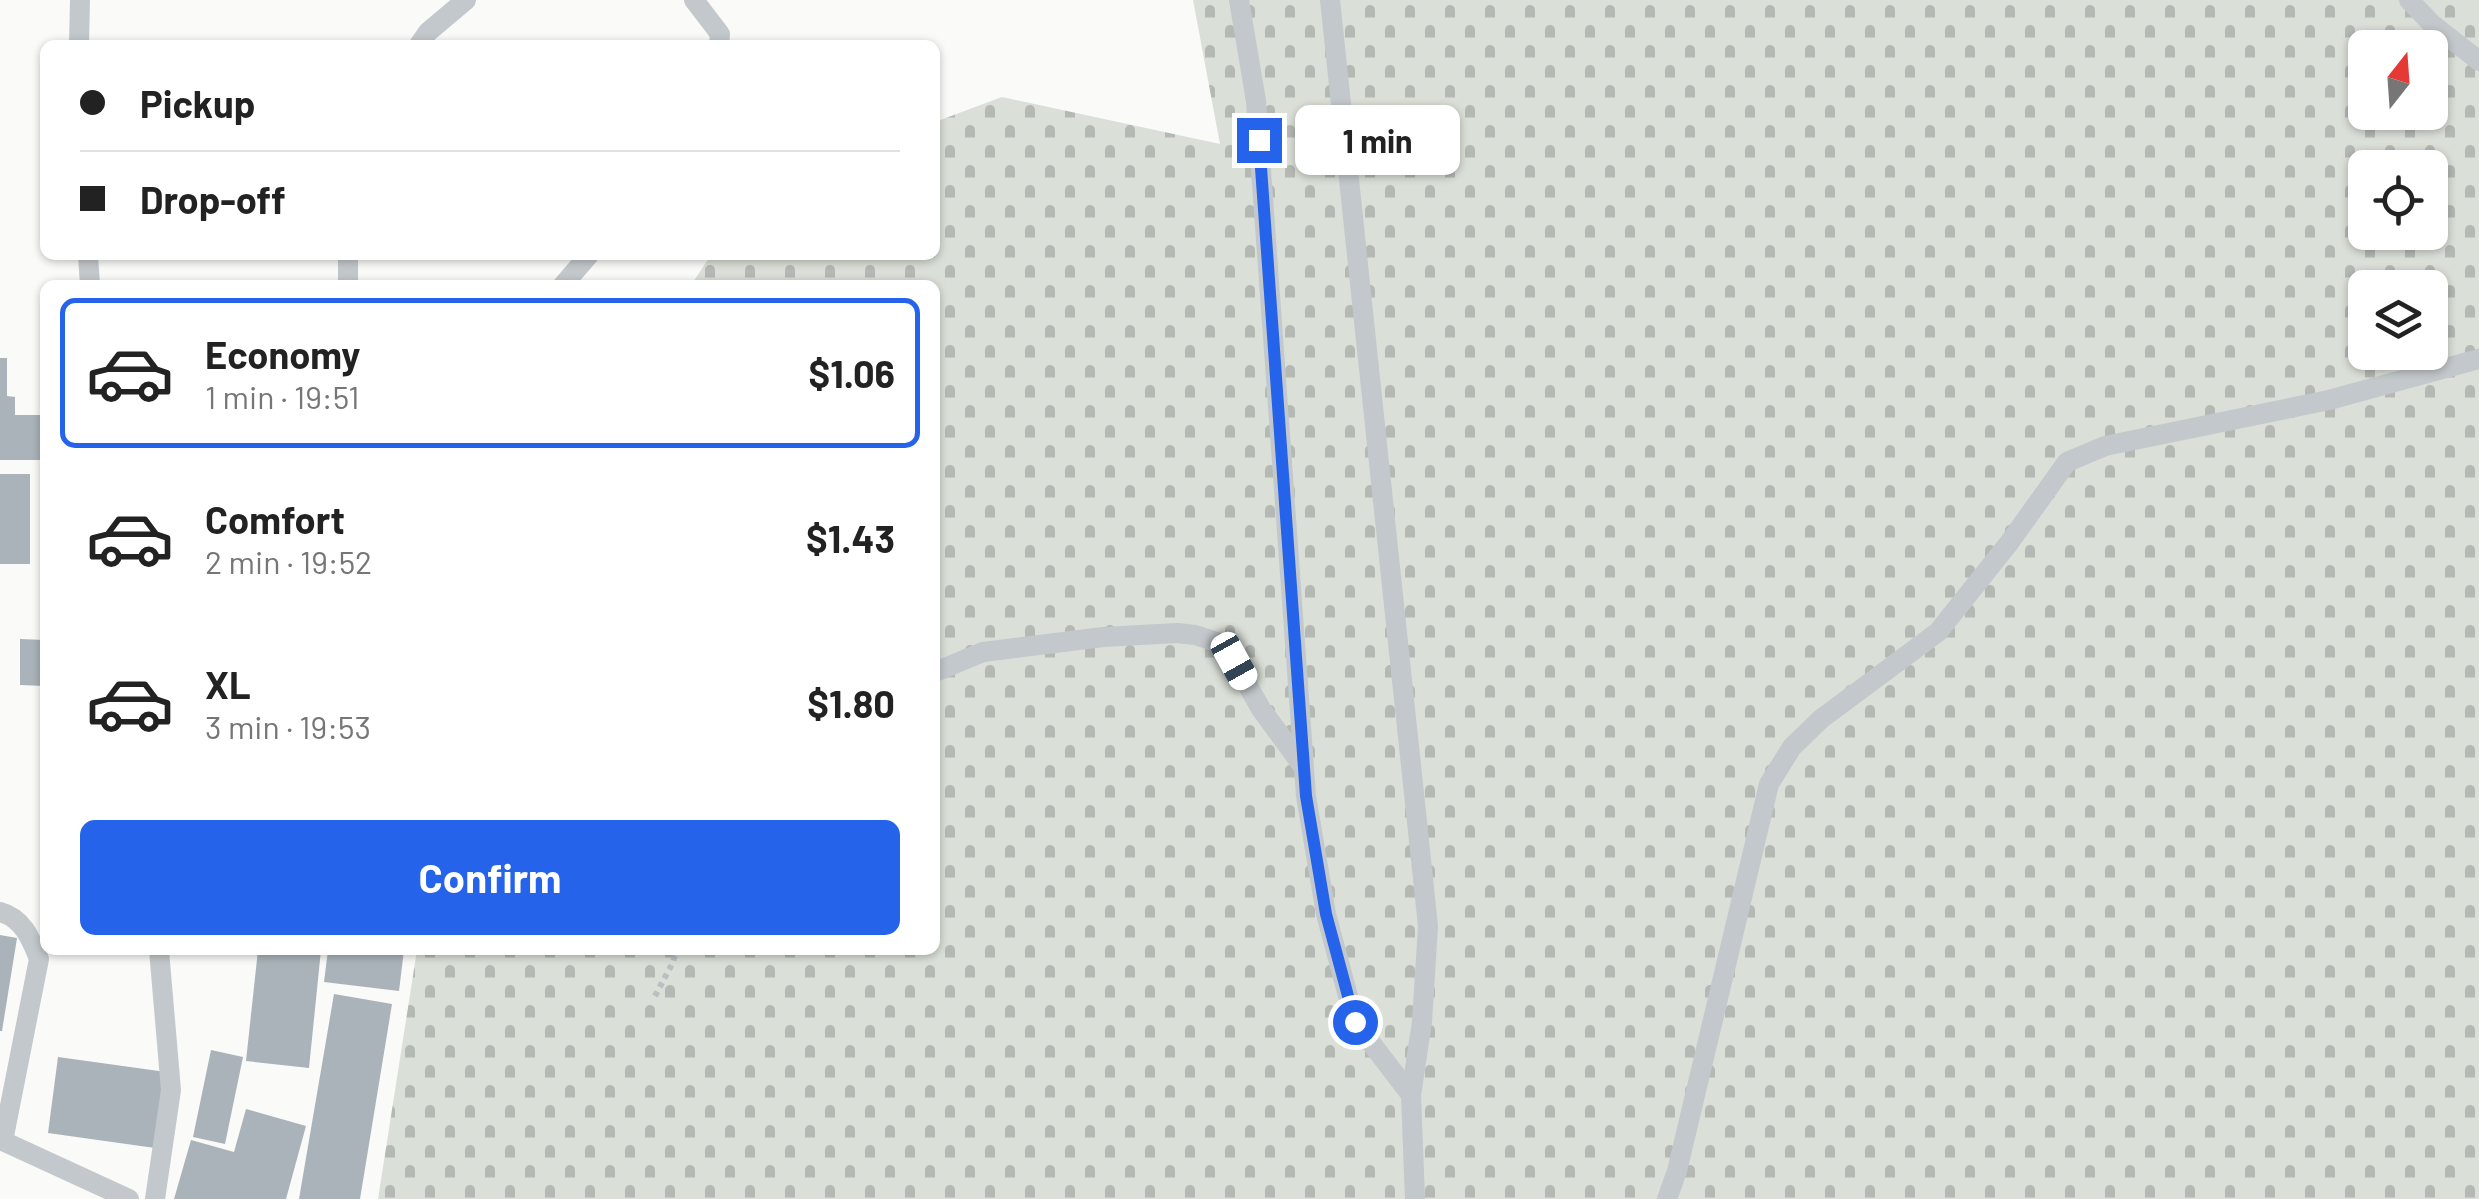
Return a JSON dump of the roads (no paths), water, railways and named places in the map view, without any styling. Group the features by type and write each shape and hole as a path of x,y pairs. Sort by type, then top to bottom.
{"lane":[{"path":"78,40 80,0"},
{"path":"422,40 466,0"},
{"path":"694,0 720,34 719,40"},
{"path":"1239,0 1256,101 1306,796 1326,914 1355,1022 1411,1095"},
{"path":"1330,0 1428,926 1422,1022 1411,1095 1415,1199"},
{"path":"2410,0 2432,24 2479,61"},
{"path":"566,280 584,260"},
{"path":"1667,1199 1677,1172 1769,784 1792,747 1820,720 1938,632 2067,462 2105,446 2328,400 2479,359"},
{"path":"940,670 983,652 1103,636 1195,635 1217,642 1234,661 1261,709 1303,766"},
{"path":"0,912 12,915 28,934 39,959 1,1141 130,1199"},
{"path":"155,1199 170,1090 158,955"}]}
